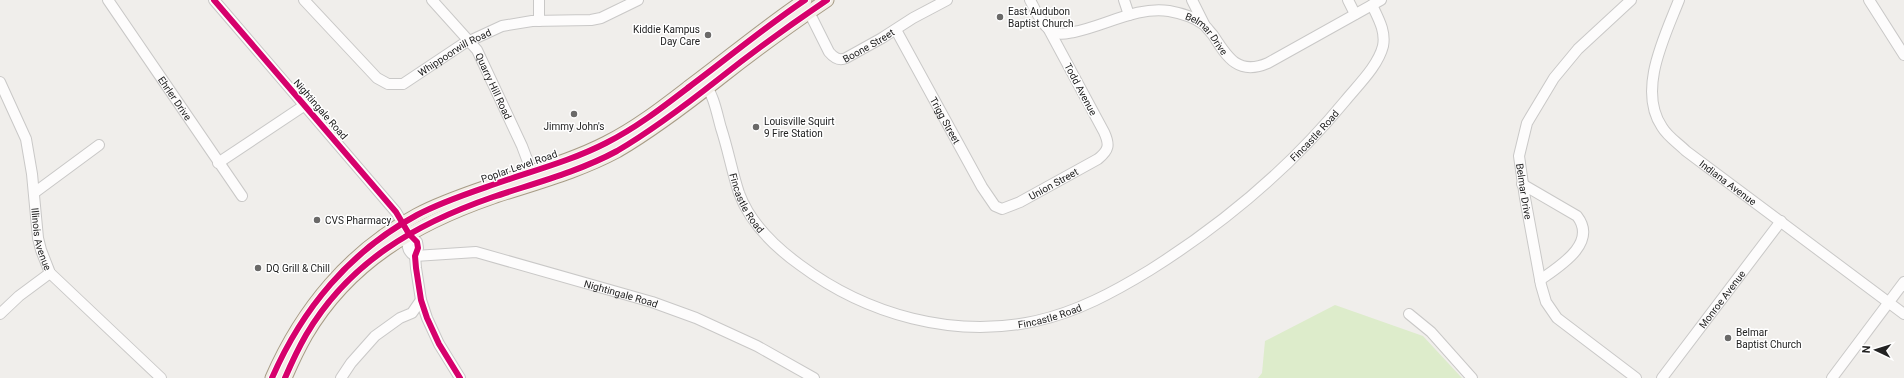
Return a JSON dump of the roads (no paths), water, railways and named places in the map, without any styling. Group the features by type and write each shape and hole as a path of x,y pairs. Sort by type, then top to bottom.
{"main road":[{"path":"272,378 292,337 329,285 360,254 386,234 406,229 444,215 534,178 571,171 614,152 650,131 704,83 807,6 827,0"},
{"path":"284,378 306,335 322,311 364,266 406,229"}],"street":[{"name":"Ehrler Drive","path":"108,0 242,196"},
{"name":"Nightingale Road","path":"214,0 396,212 406,229"},
{"name":"Whippoorwill Road","path":"304,0 377,78 388,84 399,85 408,81 463,44 502,26 518,22 591,20 601,18 638,0"},
{"name":"Quarry Hill Road","path":"432,0 470,42 483,61 522,146 534,178"},
{"path":"539,0 539,21"},
{"name":"Boone Street","path":"807,6 829,52 832,56 840,59 846,58 896,30 913,18 947,0"},
{"path":"1030,0 1048,28"},
{"path":"1124,0 1129,15"},
{"path":"1192,0 1204,24"},
{"path":"1348,0 1355,14"},
{"name":"Belmar Drive","path":"1631,0 1578,49 1554,78 1535,107 1525,128 1520,149 1522,184 1540,280 1546,302 1557,318 1636,378"},
{"name":"Indiana Avenue","path":"1679,0 1656,64 1652,95 1657,118 1667,133 1686,151 1904,314"},
{"path":"1869,0 1904,55"},
{"name":"Belmar Drive","path":"1048,28 1056,33 1066,33 1093,27 1129,15 1157,10 1168,11 1188,16 1204,24 1232,61 1239,65 1253,68 1268,63 1376,3"},
{"name":"Fincastle Road","path":"704,83 727,148 740,194 759,227 773,243 792,260 840,290 886,311 908,318 949,325 1005,326 1035,321 1062,314 1104,296 1131,281 1211,228 1270,180 1336,113 1364,78 1380,54 1384,34 1376,3"},
{"name":"Todd Avenue","path":"1048,28 1104,132 1109,144 1106,152"},
{"name":"Trigg Street","path":"896,30 982,187 991,202 998,208"},
{"name":"Illinois Avenue","path":"0,82 26,139 30,156 41,250 50,274 161,378"},
{"path":"218,163 305,105"},
{"path":"34,193 99,145"},
{"name":"Union Street","path":"998,208 1006,209 1020,202 1098,159 1106,152"},
{"path":"1522,184 1577,216 1584,230 1580,244 1575,252 1540,280"},
{"name":"Monroe Avenue","path":"1662,378 1781,221"},
{"path":"406,229 407,246 410,253 415,256 421,300 427,318 439,344 460,378"},
{"name":"Nightingale Road","path":"415,256 476,252 652,302 696,318 757,346 814,378"},
{"path":"0,314 19,296 50,274"},
{"path":"1832,378 1904,282"},
{"path":"341,378 351,363 375,336 400,318 412,313 421,300"},
{"path":"412,313 427,318"},
{"path":"1409,314 1431,332 1472,378"}],"place":[{"name":"East Audubon Baptist Church","path":"1000,17"},
{"name":"Kiddie Kampus Day Care","path":"708,35"},
{"name":"Jimmy John's","path":"574,114"},
{"name":"Louisville Squirt 9 Fire Station","path":"756,127"},
{"name":"CVS Pharmacy","path":"317,220"},
{"name":"DQ Grill & Chill","path":"258,268"},
{"name":"Belmar Baptist Church","path":"1728,338"}]}
